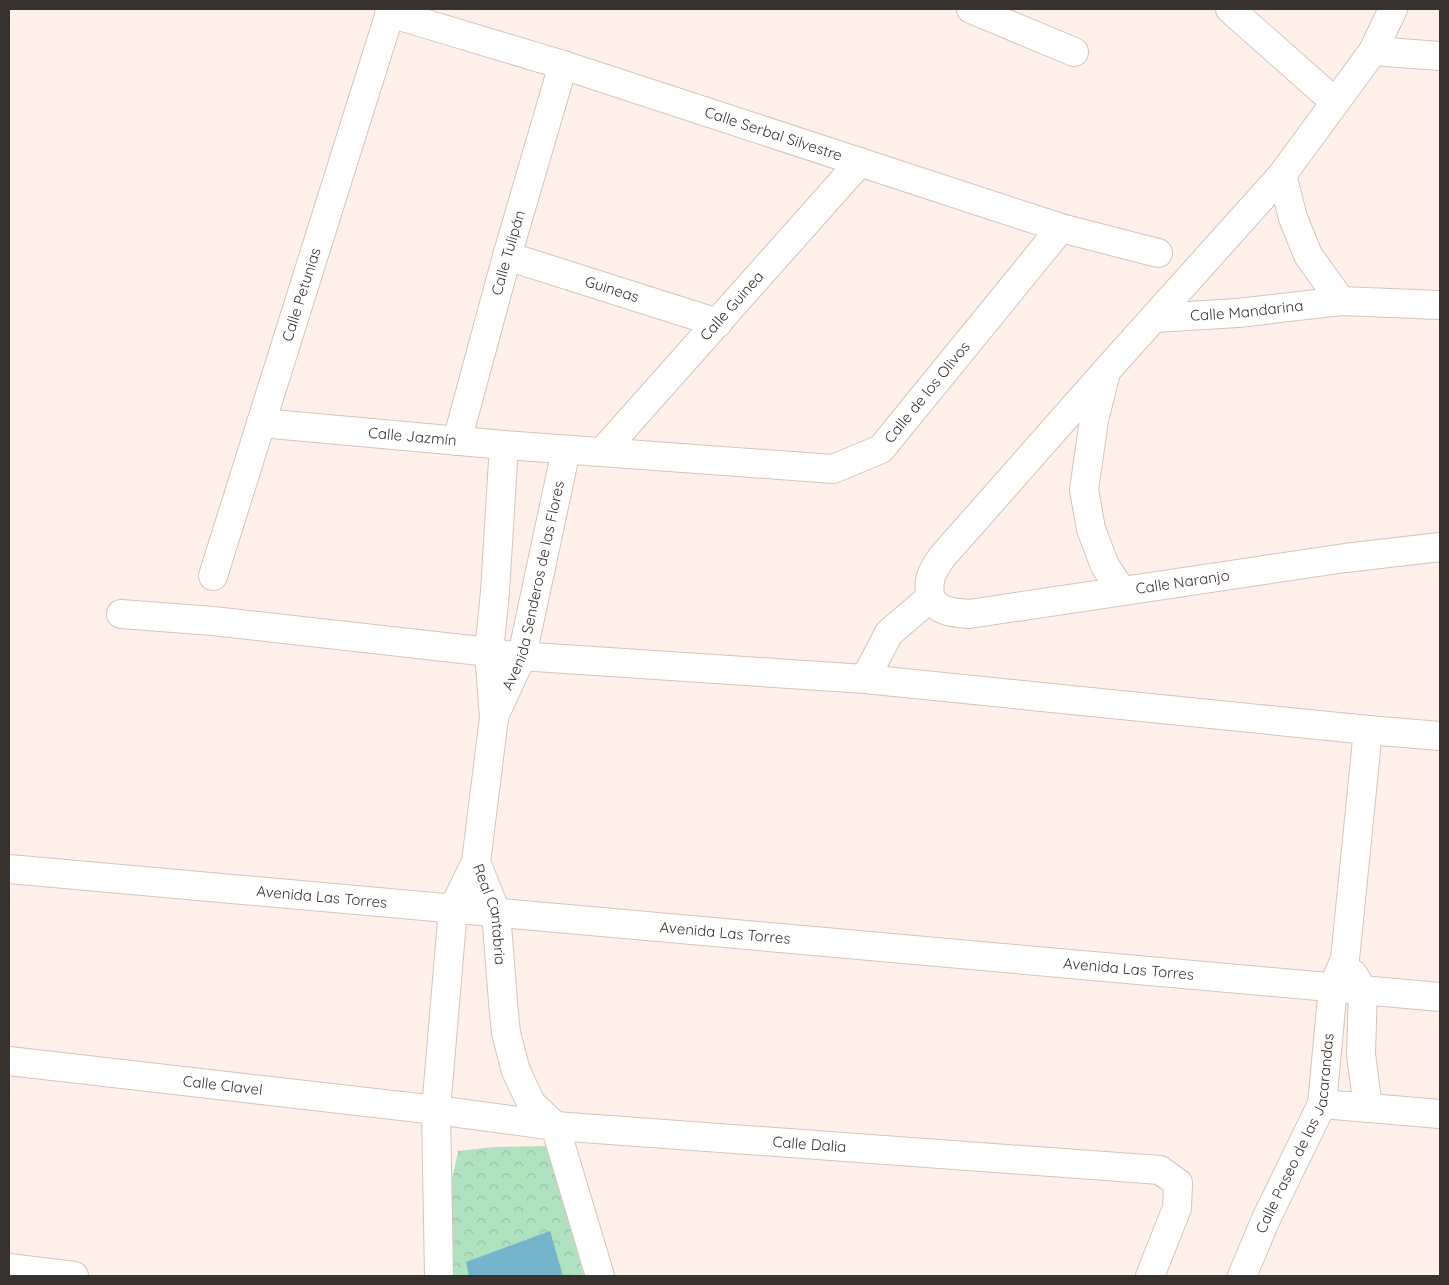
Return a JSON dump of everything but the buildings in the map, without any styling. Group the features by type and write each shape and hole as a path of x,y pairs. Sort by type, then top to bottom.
{"street":[{"path":"971,9 1074,52"},
{"path":"1230,9 1334,102"},
{"path":"865,679 889,633 930,598 928,585 930,574 942,557 1282,175 1372,51 1393,9"},
{"name":"Calle Serbal Silvestre","path":"389,11 1061,228 1158,253"},
{"name":"Calle Petunias","path":"213,576 389,11"},
{"path":"1372,51 1440,56"},
{"name":"Calle Tulipán","path":"457,441 507,256 563,66"},
{"name":"Calle Guinea","path":"603,451 860,162"},
{"path":"1282,175 1293,218 1308,255 1341,301"},
{"name":"Calle de los Olivos","path":"566,450 603,451 833,469 881,450 1061,228"},
{"name":"Guineas","path":"507,256 718,323"},
{"name":"Calle Mandarina","path":"1155,318 1238,313 1341,301 1440,305"},
{"path":"1107,370 1094,420 1084,490 1090,529 1105,566 1122,591"},
{"name":"Calle Jazmín","path":"261,423 566,450"},
{"name":"Avenida Senderos de las Flores","path":"476,862 494,718 489,652 495,592 504,445"},
{"name":"Avenida Senderos de las Flores","path":"494,718 522,656 566,450"},
{"name":"Calle Naranjo","path":"930,598 936,606 944,610 970,614 1344,558 1440,547"},
{"path":"121,614 213,621 505,655 865,679 1440,736"},
{"name":"Calle Paseo de las Jacarandas","path":"1242,1276 1266,1219 1322,1104 1333,987 1345,959 1368,730"},
{"name":"Real Cantabria","path":"439,1276 436,1110 453,909 476,862"},
{"name":"Real Cantabria","path":"476,862 496,912 505,1026 516,1071 531,1102 554,1126 600,1276"},
{"name":"Avenida Las Torres","path":"9,869 1440,997"},
{"path":"1345,959 1362,990 1361,1054 1368,1108"},
{"name":"Calle Clavel","path":"9,1061 436,1110"},
{"path":"1322,1104 1440,1114"},
{"name":"Calle Dalia","path":"436,1110 554,1126 1160,1170 1178,1183 1177,1208 1150,1276"},
{"path":"9,1268 74,1276"}],"green space":[{"path":"549,1146 584,1276 445,1276 445,1214 458,1151 493,1147"}],"water":[{"path":"550,1231 563,1276 469,1276 466,1262"}]}
